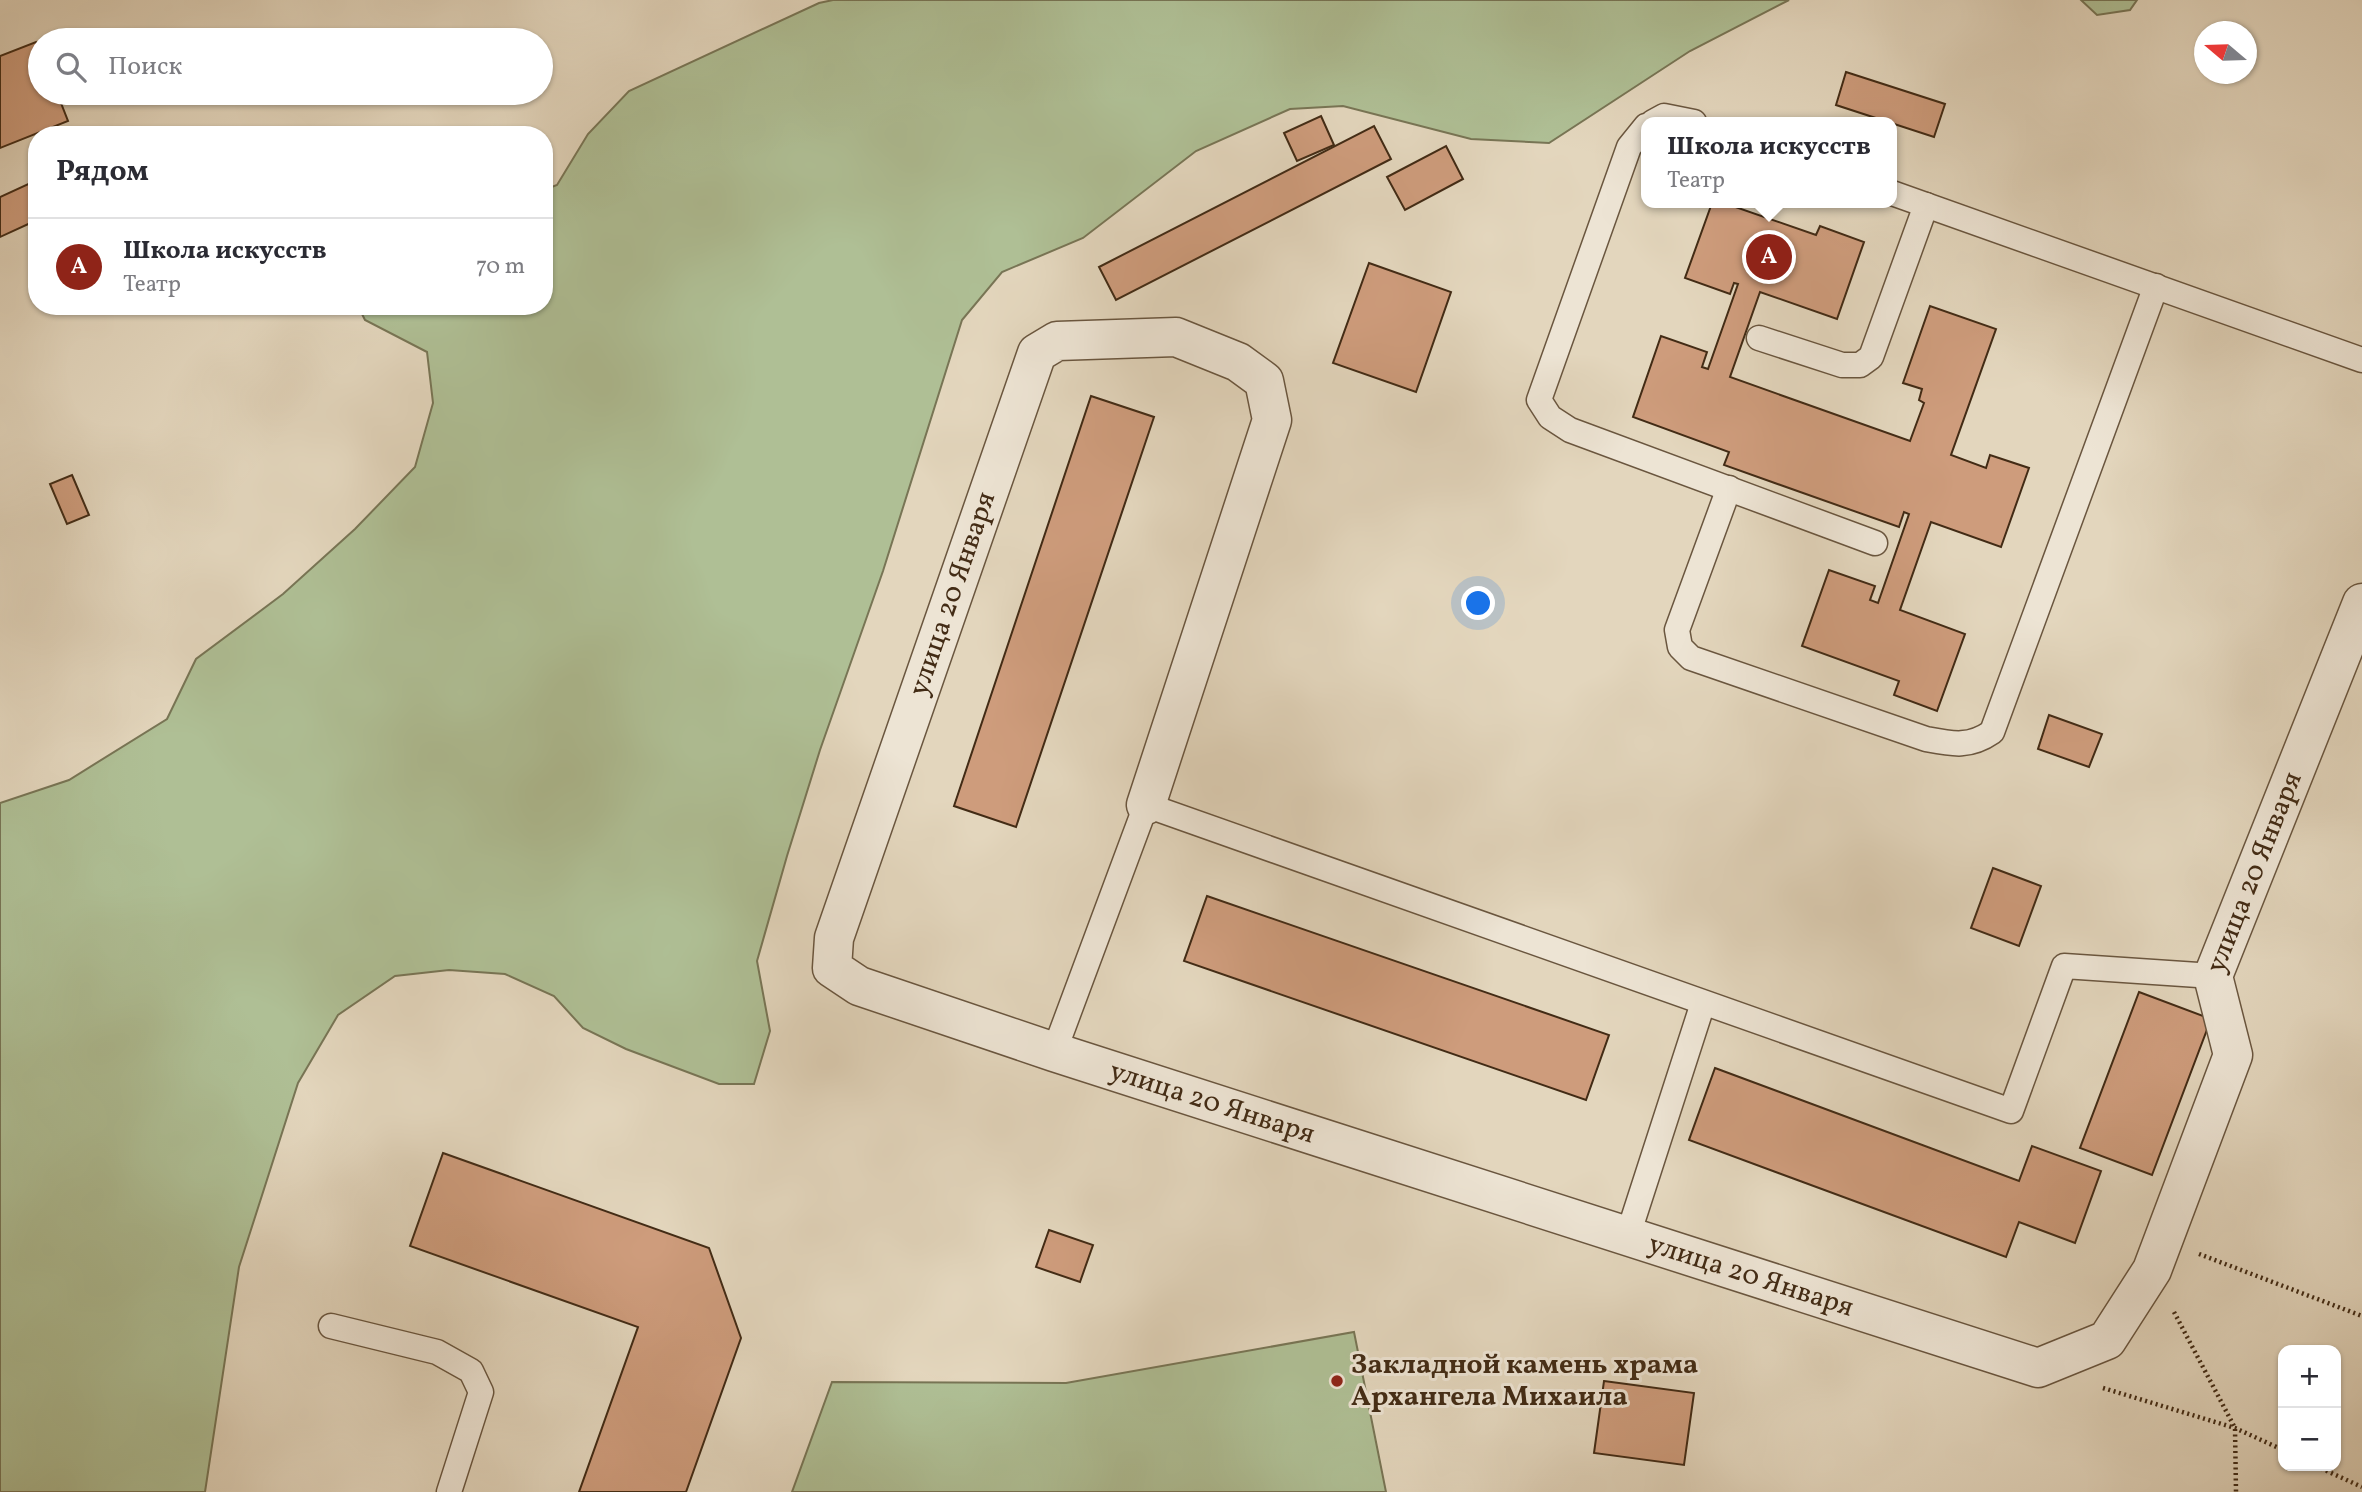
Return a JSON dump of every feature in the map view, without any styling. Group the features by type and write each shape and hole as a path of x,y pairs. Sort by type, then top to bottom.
{"street":[{"name":"улица 20 Января","path":"1146,805 1272,421 1264,382 1238,362 1176,337 1056,341 1037,353 834,938 832,968 859,986 1054,1052 2038,1368 2107,1340 2157,1255 2233,1055 2213,976 2362,603"}],"lane":[{"path":"1641,133 1629,147 1539,400 1550,417 1570,430 1875,543"},
{"path":"1897,195 2362,360"},
{"path":"1759,338 1842,365 1860,366 1871,357 1926,205"},
{"path":"1729,488 1677,630 1680,647 1691,658 1926,739 1959,745 1976,743 1992,732 2156,286"},
{"path":"1054,1052 1146,805 2011,1111 2064,966 2213,976"},
{"path":"1628,1235 1703,1003"},
{"path":"331,1326 437,1352 471,1371 481,1392 449,1492"}],"path":[{"path":"2157,1255 2362,1316"},
{"path":"2157,1255 2235,1428 2236,1492"},
{"path":"2038,1368 2235,1428 2278,1448"},
{"path":"2327,1471 2362,1487"}],"green space":[{"path":"833,0 1789,0 1690,51 1549,143 1471,139 1343,106 1290,109 1196,151 1083,238 1002,272 962,320 883,571 820,750 787,856 757,961 770,1031 754,1084 719,1084 626,1049 583,1028 554,996 505,974 449,970 395,976 338,1015 298,1083 239,1267 205,1492 0,1492 0,803 69,780 167,719 196,659 283,594 355,529 415,467 433,403 427,352 365,320 362,315 553,315 553,187 557,185 588,134 629,91 819,3"},
{"path":"2081,0 2137,0 2130,10 2097,15"},
{"path":"1354,1332 1386,1492 792,1492 832,1382 1066,1383"}],"building":[{"path":"28,45 28,105 62,105 68,121 55,126 28,126 28,137 0,148 0,56"},
{"path":"1846,72 1945,104 1934,137 1897,125 1897,117 1873,117 1836,105"},
{"path":"1321,116 1334,145 1297,161 1284,133"},
{"path":"1374,126 1391,159 1116,300 1099,267"},
{"path":"1446,146 1463,179 1405,210 1387,177"},
{"path":"28,184 28,224 0,237 0,197"},
{"path":"1710,208 1738,208 1816,235 1820,226 1864,242 1837,319 1760,292 1730,377 1910,441 1924,403 1919,400 1922,389 1903,383 1930,306 1996,329 1951,455 1986,468 1990,455 2029,468 2001,547 1931,522 1900,610 1965,634 1937,711 1894,695 1899,681 1802,646 1829,570 1875,586 1870,600 1878,603 1909,514 1904,512 1899,527 1724,465 1729,452 1633,417 1661,336 1707,352 1702,367 1708,369 1738,284 1734,283 1730,294 1685,278"},
{"path":"1369,263 1451,292 1416,392 1333,363"},
{"path":"1091,396 1154,417 1016,827 954,806"},
{"path":"72,475 89,515 67,524 50,484"},
{"path":"2049,715 2102,734 2089,767 2038,749"},
{"path":"1993,868 2041,886 2019,946 1971,928"},
{"path":"1207,896 1609,1035 1586,1100 1184,961"},
{"path":"2139,992 2211,1019 2152,1175 2080,1148"},
{"path":"1715,1068 2019,1181 2032,1146 2101,1171 2075,1243 2019,1222 2006,1257 1689,1140"},
{"path":"443,1153 709,1248 741,1338 686,1492 579,1492 638,1327 410,1246"},
{"path":"1049,1230 1093,1245 1080,1282 1036,1267"},
{"path":"1604,1381 1694,1393 1684,1465 1594,1453"}],"place":[{"name":"Школа искусств","path":"1769,257"},
{"name":"Закладной камень храма Архангела Михаила","path":"1337,1381"}]}
